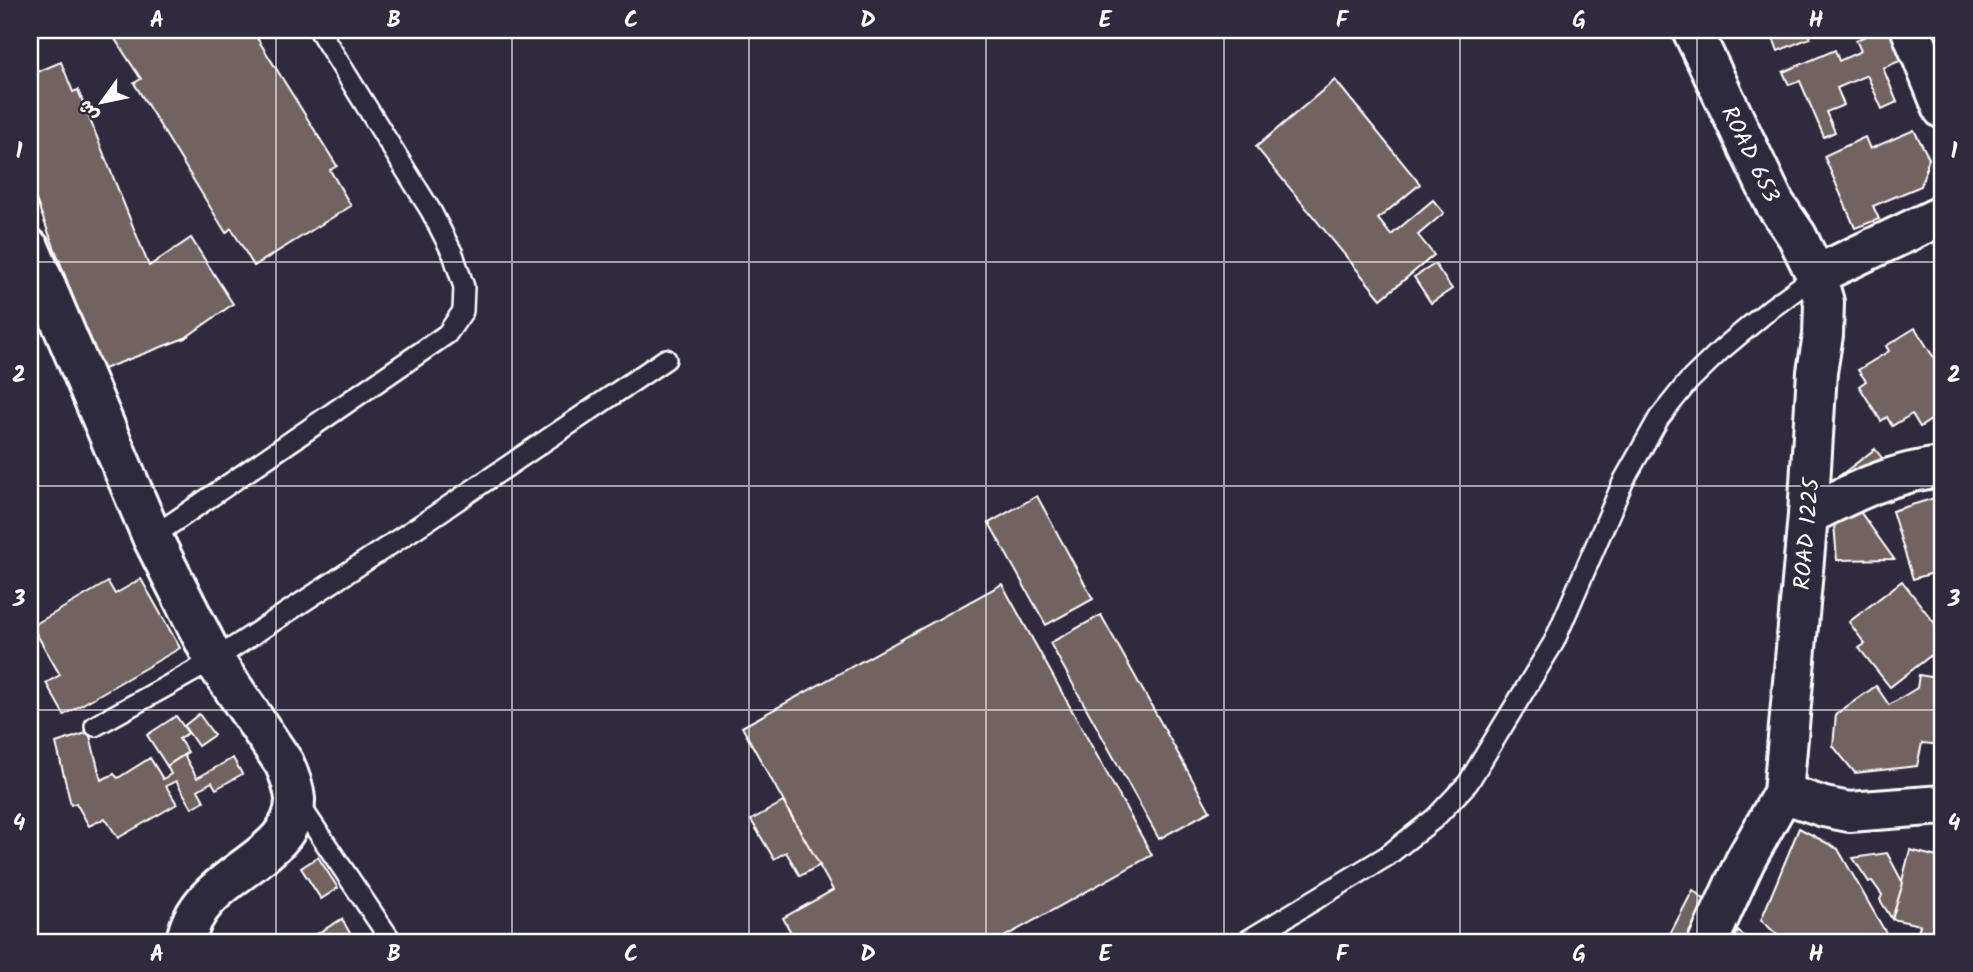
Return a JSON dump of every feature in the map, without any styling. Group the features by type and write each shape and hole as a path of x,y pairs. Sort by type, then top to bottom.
{"street":[{"name":"ROAD 653","path":"1692,30 1770,194 1797,236 1816,275"},
{"path":"1911,30 1943,109"},
{"path":"1816,275 1943,215"},
{"path":"30,249 152,537 214,660 284,763 291,780 295,798 293,817 284,834 272,847 206,899 193,917 186,942"},
{"name":"ROAD 1225","path":"1708,942 1745,861 1783,793 1808,515 1817,372 1823,335 1824,302 1816,275"},
{"path":"1808,515 1861,488 1895,477 1943,467"},
{"path":"1783,793 1824,807 1849,812 1943,805"}],"lane":[{"path":"152,537 447,334 463,311 464,287 453,254 430,211 319,30"},
{"path":"1245,942 1387,856 1434,818 1468,783 1554,642 1624,480 1659,418 1688,382 1721,350 1816,275"},
{"path":"95,726 214,660 666,359"},
{"path":"295,798 392,942"}],"building":[{"path":"122,30 252,30 337,166 330,170 351,206 254,266 231,228 226,233 134,83 141,79 113,36"},
{"path":"1770,30 1807,30 1810,38 1778,51"},
{"path":"1879,30 1889,30 1902,60 1883,68 1897,102 1882,109 1867,75 1837,88 1844,105 1826,112 1835,132 1824,137 1800,81 1789,85 1783,72 1835,50 1839,61 1861,51 1856,40"},
{"path":"61,62 73,92 78,90 149,266 191,238 233,304 185,338 101,370 30,184 30,75"},
{"path":"1335,80 1420,184 1378,219 1391,235 1433,200 1444,213 1418,235 1434,255 1381,299 1256,147"},
{"path":"1914,130 1929,158 1921,186 1873,206 1879,219 1855,228 1824,156 1865,137 1870,149"},
{"path":"1435,264 1452,289 1431,303 1414,277"},
{"path":"1915,328 1943,372 1943,408 1935,414 1937,416 1920,427 1912,414 1892,426 1887,417 1881,421 1859,386 1866,381 1858,370 1889,351 1886,346"},
{"path":"1875,449 1886,463 1830,483"},
{"path":"1037,496 1093,599 1046,625 989,523"},
{"path":"1941,496 1943,570 1913,579 1892,511"},
{"path":"1851,499 1894,559 1837,560 1833,511"},
{"path":"141,579 180,648 64,715 46,683 60,675 32,626 108,582 115,594"},
{"path":"1902,581 1943,634 1943,646 1890,687 1859,648 1865,644 1849,622"},
{"path":"1002,584 1152,855 995,942 796,942 783,918 833,890 742,727"},
{"path":"1101,615 1210,811 1159,839 1050,643"},
{"path":"1919,675 1943,679 1943,745 1922,743 1917,766 1855,773 1833,746 1836,714 1876,686 1889,705 1917,688"},
{"path":"199,714 214,735 198,746 184,726"},
{"path":"176,716 188,733 179,739 188,752 167,766 147,735"},
{"path":"89,732 101,780 114,774 118,778 150,758 163,779 171,774 167,766 184,755 197,778 233,758 242,774 216,789 212,782 198,790 204,801 192,808 176,781 166,786 177,804 118,838 105,818 89,826 76,803 71,805 56,743"},
{"path":"783,802 820,865 800,876 786,852 774,859 751,820"},
{"path":"1799,828 1838,849 1891,942 1785,942 1761,920"},
{"path":"1910,850 1941,858 1938,869 1943,870 1943,942 1916,939 1920,925 1892,919"},
{"path":"1887,853 1903,883 1892,919 1880,900 1882,895 1872,881 1869,882 1853,858"},
{"path":"318,857 338,888 321,899 301,868"},
{"path":"1693,890 1716,909 1695,942 1681,942 1670,934"},
{"path":"342,919 355,942 303,942"},
{"path":"1738,931 1751,942 1733,942"}]}
